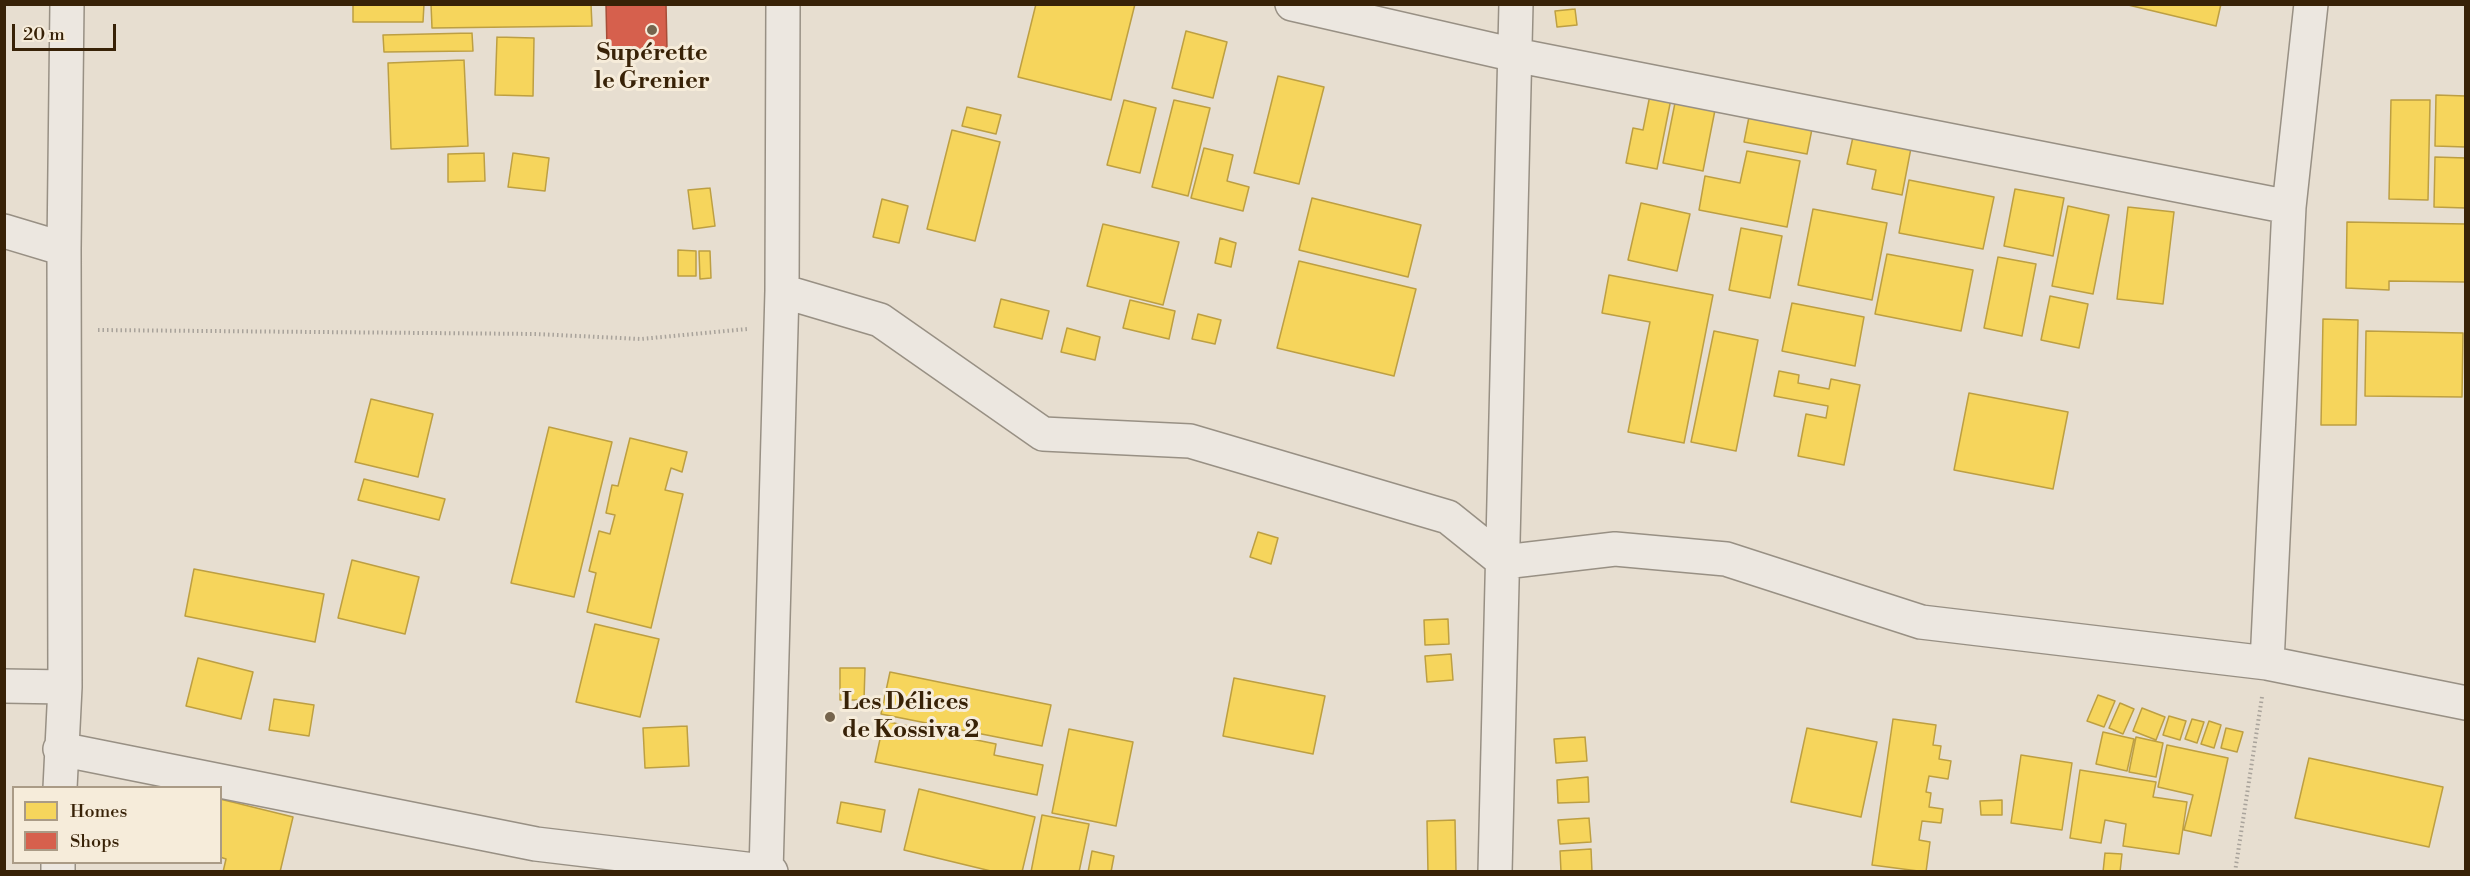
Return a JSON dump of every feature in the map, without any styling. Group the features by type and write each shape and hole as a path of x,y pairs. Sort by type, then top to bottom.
{"street":[{"path":"60,786 60,749 65,687 64,249 67,4"},
{"path":"60,749 536,844 767,871 782,291 783,4"},
{"path":"1292,4 1515,56 2289,207"},
{"path":"1496,872 1516,4"},
{"path":"2268,663 2289,207 2311,4"},
{"path":"4,231 64,249"},
{"path":"782,291 880,320 1044,434 1190,441 1448,517 1504,562 1615,549 1726,559 1921,622 2268,663 2466,703"},
{"path":"4,686 65,687"}],"path":[{"path":"64,330 536,334 641,339 781,326"},
{"path":"2235,872 2268,663"}],"building: Homes":[{"path":"353,4 424,4 423,22 353,22"},
{"path":"431,4 591,4 592,26 432,28"},
{"path":"1036,4 1135,4 1111,100 1018,77"},
{"path":"2124,4 2221,4 2216,26"},
{"path":"1575,9 1577,25 1557,27 1555,11"},
{"path":"1186,31 1227,42 1213,98 1172,88"},
{"path":"472,33 473,51 384,52 383,35"},
{"path":"497,37 534,38 533,96 495,95"},
{"path":"464,60 468,146 391,149 388,63"},
{"path":"1278,76 1324,87 1299,184 1254,173"},
{"path":"1650,95 1671,99 1657,169 1626,163 1633,128 1643,130"},
{"path":"2436,95 2466,96 2466,147 2435,146"},
{"path":"1676,98 1716,105 1703,171 1663,163"},
{"path":"1124,100 1156,108 1140,173 1107,165"},
{"path":"1174,100 1210,108 1188,196 1152,187"},
{"path":"2391,100 2430,100 2428,200 2389,199"},
{"path":"967,107 1001,115 996,134 962,126"},
{"path":"1750,112 1813,124 1807,154 1744,142"},
{"path":"952,130 1000,142 975,241 927,229"},
{"path":"1853,137 1911,148 1902,195 1872,189 1876,170 1847,164"},
{"path":"1204,148 1233,155 1227,181 1249,187 1243,211 1191,198"},
{"path":"1747,151 1800,161 1787,227 1699,210 1705,176 1740,183"},
{"path":"484,153 485,181 448,182 448,154"},
{"path":"513,153 549,158 545,191 508,187"},
{"path":"2435,157 2466,158 2466,208 2434,207"},
{"path":"1909,180 1994,197 1983,249 1899,233"},
{"path":"710,188 715,226 693,229 688,190"},
{"path":"2015,189 2064,198 2053,256 2004,246"},
{"path":"1312,198 1421,225 1408,277 1299,250"},
{"path":"882,199 908,206 899,243 873,237"},
{"path":"1641,203 1690,214 1677,271 1628,260"},
{"path":"2068,206 2109,215 2093,294 2052,286"},
{"path":"2128,207 2174,212 2163,304 2117,299"},
{"path":"1813,209 1887,223 1872,300 1798,285"},
{"path":"2347,222 2466,224 2466,282 2389,281 2389,290 2346,288"},
{"path":"1103,224 1179,242 1163,305 1087,286"},
{"path":"1741,228 1782,236 1770,298 1729,290"},
{"path":"1220,238 1236,243 1231,267 1215,263"},
{"path":"678,250 696,251 696,276 678,276"},
{"path":"699,251 710,251 711,278 700,279"},
{"path":"1887,254 1973,270 1961,331 1875,314"},
{"path":"1998,257 2036,264 2022,336 1984,328"},
{"path":"1299,261 1416,289 1394,376 1277,348"},
{"path":"1609,275 1713,295 1684,443 1628,432 1650,322 1602,313"},
{"path":"2050,296 2088,304 2079,348 2041,340"},
{"path":"1001,299 1049,311 1042,339 994,327"},
{"path":"1130,300 1175,311 1169,339 1123,328"},
{"path":"1792,303 1864,317 1855,366 1782,351"},
{"path":"1198,314 1221,320 1215,344 1192,339"},
{"path":"2323,319 2358,320 2356,425 2321,425"},
{"path":"1067,328 1100,337 1095,360 1061,352"},
{"path":"1714,331 1758,340 1736,451 1691,442"},
{"path":"2366,331 2463,333 2462,397 2365,396"},
{"path":"1779,371 1799,375 1798,383 1829,389 1831,379 1860,385 1844,465 1798,456 1806,414 1826,418 1828,406 1774,396"},
{"path":"1969,393 2068,412 2053,489 1954,470"},
{"path":"371,399 433,414 418,477 355,462"},
{"path":"549,427 612,442 574,597 511,583"},
{"path":"630,438 687,452 682,472 671,468 665,490 683,494 651,628 587,612 596,573 589,571 599,531 610,534 615,515 606,513 612,485 618,486"},
{"path":"364,479 445,499 439,520 358,500"},
{"path":"1258,532 1278,538 1271,564 1250,557"},
{"path":"352,560 419,577 405,634 338,618"},
{"path":"194,569 324,594 315,642 185,616"},
{"path":"1448,619 1449,644 1425,645 1424,620"},
{"path":"595,624 659,639 640,717 576,702"},
{"path":"1451,654 1453,680 1427,682 1425,656"},
{"path":"198,658 253,672 241,719 186,706"},
{"path":"840,668 865,668 864,700 840,700"},
{"path":"890,672 1051,705 1042,746 881,714"},
{"path":"1234,678 1325,696 1313,754 1223,736"},
{"path":"2098,695 2115,701 2104,727 2087,721"},
{"path":"274,699 314,705 309,736 269,730"},
{"path":"2120,703 2134,709 2123,734 2109,728"},
{"path":"2142,708 2165,717 2156,740 2133,731"},
{"path":"2169,716 2186,721 2180,740 2163,735"},
{"path":"1893,719 1936,725 1933,745 1941,746 1939,759 1951,761 1948,779 1929,776 1926,792 1931,793 1929,807 1943,809 1941,823 1922,821 1919,840 1930,842 1926,872 1872,865"},
{"path":"2192,719 2204,722 2197,743 2185,739"},
{"path":"884,721 996,744 994,755 1043,765 1037,795 875,762"},
{"path":"2209,721 2221,725 2214,748 2201,744"},
{"path":"687,726 689,766 645,768 643,728"},
{"path":"1807,728 1877,742 1861,817 1791,802"},
{"path":"2226,728 2243,732 2237,752 2221,748"},
{"path":"1069,729 1133,742 1116,826 1052,813"},
{"path":"2103,732 2134,739 2127,771 2096,764"},
{"path":"1585,737 1587,761 1556,763 1554,739"},
{"path":"2136,737 2163,743 2156,777 2129,772"},
{"path":"2167,745 2228,758 2211,836 2184,830 2193,795 2158,787"},
{"path":"2021,755 2072,763 2062,830 2011,823"},
{"path":"2309,758 2443,787 2429,847 2295,818"},
{"path":"2080,770 2156,782 2153,797 2187,802 2179,854 2123,846 2126,824 2105,820 2101,843 2070,838"},
{"path":"1588,777 1589,802 1558,803 1557,780"},
{"path":"919,789 1035,817 1022,872 995,872 904,850"},
{"path":"222,799 293,817 280,872 223,872 226,859 222,858"},
{"path":"2002,800 2002,815 1981,815 1980,801"},
{"path":"841,802 885,810 881,832 837,823"},
{"path":"1042,815 1089,824 1079,872 1031,872"},
{"path":"1589,818 1591,842 1560,844 1558,820"},
{"path":"1455,820 1456,872 1428,872 1427,821"},
{"path":"1591,849 1592,872 1561,872 1560,851"},
{"path":"1092,851 1114,856 1111,872 1088,872"},
{"path":"2105,853 2122,854 2120,872 2103,872"}],"building: Shops":[{"path":"606,4 666,4 667,49 607,50"}],"place":[{"name":"Supérette le Grenier","path":"652,30"},
{"name":"Les Délices de Kossiva 2","path":"830,717"}]}
